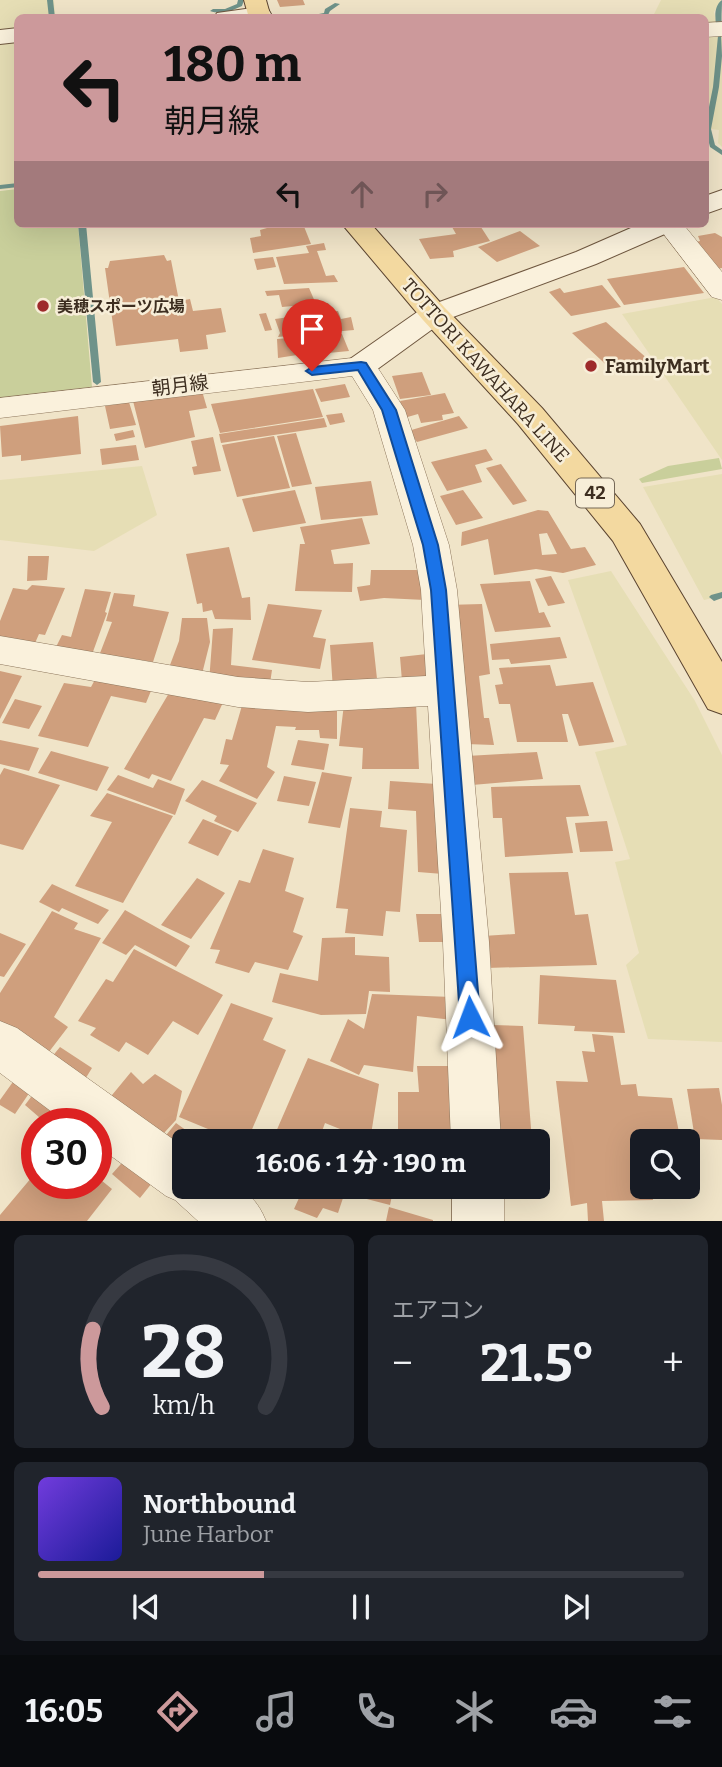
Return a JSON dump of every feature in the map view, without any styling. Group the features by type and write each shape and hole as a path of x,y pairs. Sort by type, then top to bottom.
{"main road":[{"name":"TOTTORI KAWAHARA LINE","path":"359,228 434,314 530,416 626,533 722,698"},
{"path":"361,366 434,314 586,258 657,228"}],"street":[{"path":"669,228 722,291"},
{"path":"361,366 389,410 431,545 439,590 467,942 475,1129"},
{"name":"朝月線","path":"0,408 361,366"},
{"path":"0,650 238,692 308,697 447,690"},
{"path":"0,1044 172,1169"},
{"path":"212,1199 240,1221"},
{"path":"478,1199 478,1221"}],"shaded area":[{"path":"0,0 54,0 55,14 14,14 14,31 0,32"},
{"path":"661,0 721,0 714,12 717,26 709,27 709,14 654,14"},
{"path":"722,32 722,147 718,143 719,130 709,129 709,33"},
{"path":"14,40 14,188 0,190 0,41"},
{"path":"716,297 722,304 722,460 622,314"},
{"path":"142,466 157,515 94,551 0,540 0,480"},
{"path":"722,474 722,596 704,600 643,487"},
{"path":"611,571 695,701 722,755 722,1042 648,1039 626,965 639,953 615,862 630,859 595,752 627,745 568,580"}],"green space":[{"name":"美穂スポーツ広場","path":"14,189 14,228 78,228 92,387 0,398 0,191"},
{"path":"719,458 722,469 642,483 639,479 668,466"}],"building":[{"path":"277,0 303,0 305,5 280,7"},
{"path":"305,228 311,244 253,253 250,238 261,236 260,230"},
{"path":"453,228 482,228 490,241 453,251 454,257 430,259 419,239 456,234"},
{"path":"520,231 540,246 497,262 478,247"},
{"path":"715,233 722,237 722,268 717,269 696,242 700,241 698,236"},
{"path":"324,243 326,250 317,251 326,276 334,275 338,282 284,284 276,257 309,253 306,246"},
{"path":"164,255 167,261 171,260 179,301 190,299 193,311 221,308 226,332 206,335 208,349 180,352 178,339 116,346 105,268 108,268 110,261"},
{"path":"273,257 276,267 257,270 254,259"},
{"path":"684,267 704,293 624,305 607,279"},
{"path":"602,285 621,307 571,316 549,292 560,288 564,293"},
{"path":"309,288 316,304 282,307 279,295 267,296 265,291"},
{"path":"328,303 331,312 338,311 341,319 351,317 354,330 278,337 280,333 275,319 297,316 293,307"},
{"path":"266,313 272,330 265,331 259,314"},
{"path":"606,322 650,361 615,373 572,333"},
{"path":"342,334 349,351 316,352 278,358 277,339"},
{"path":"422,372 431,395 400,399 392,376"},
{"path":"345,384 350,397 321,402 315,389"},
{"path":"313,389 323,417 220,433 211,404"},
{"path":"202,391 207,408 189,411 195,437 145,448 133,401"},
{"path":"445,393 454,413 442,415 443,420 421,423 418,414 404,418 400,401"},
{"path":"129,402 136,425 110,429 105,406"},
{"path":"342,413 345,422 330,425 326,415"},
{"path":"78,416 81,454 21,461 21,455 2,457 0,426"},
{"path":"459,416 468,428 417,442 408,431"},
{"path":"324,418 327,427 221,443 219,434"},
{"path":"133,430 135,437 116,441 114,434"},
{"path":"296,433 312,484 292,487 277,436"},
{"path":"274,436 290,488 237,497 222,445"},
{"path":"213,437 221,471 194,475 192,467 197,466 191,441"},
{"path":"136,445 139,460 102,465 100,449"},
{"path":"486,449 493,460 475,465 482,482 447,491 431,462"},
{"path":"501,464 527,501 513,505 486,468"},
{"path":"371,481 378,515 321,520 315,487"},
{"path":"295,490 306,523 253,532 242,499"},
{"path":"463,490 483,518 456,525 440,496"},
{"path":"538,510 548,511 571,549 585,547 596,565 563,573 536,569 494,575 488,539 461,546 462,532","holes":["547,533 557,554 542,555 539,534"]},
{"path":"362,518 370,544 331,550 334,564 353,563 352,592 295,591 300,544 305,544 300,527"},
{"path":"229,547 242,598 250,597 251,620 215,619 212,610 203,612 202,603 197,604 186,554"},
{"path":"28,556 49,556 47,580 27,581"},
{"path":"371,570 422,570 425,600 384,598 360,601 357,587 370,585"},
{"path":"551,576 565,603 548,606 535,579"},
{"path":"530,581 539,613 544,612 551,627 495,632 480,584"},
{"path":"32,585 65,588 45,635 39,634 32,650 0,644 0,621 13,588 27,590"},
{"path":"85,589 111,592 105,612 107,613 90,660 53,653 62,635 71,637"},
{"path":"114,593 135,595 133,606 169,612 153,662 110,655 97,661 112,622 106,621"},
{"path":"268,604 322,610 313,637 326,639 320,669 252,660"},
{"path":"482,604 490,674 479,676 484,718 489,718 494,745 466,744 446,605"},
{"path":"182,618 207,618 210,642 201,678 167,673 179,641"},
{"path":"233,628 231,665 272,670 269,690 209,682 213,629"},
{"path":"560,637 567,658 511,664 509,659 492,660 490,644"},
{"path":"373,642 378,688 333,690 330,645"},
{"path":"427,654 428,682 402,681 400,657"},
{"path":"550,665 556,686 593,682 614,742 579,746 568,714 562,714 568,742 517,742 510,704 499,704 495,685 503,684 499,668"},
{"path":"0,671 22,676 0,719"},
{"path":"98,674 153,686 146,703 111,696 88,747 38,736 64,683 91,687"},
{"path":"172,688 225,698 215,720 204,718 171,781 152,774 149,779 124,769"},
{"path":"15,699 42,706 29,729 2,723"},
{"path":"243,702 337,703 337,739 320,738 319,730 295,730 296,727 276,726 267,767 275,772 257,799 219,781 229,765 220,764 226,739 232,740"},
{"path":"416,703 419,769 362,769 363,748 339,746 344,704"},
{"path":"0,740 39,748 29,771 0,764"},
{"path":"298,740 329,744 324,770 291,765"},
{"path":"51,751 109,767 97,791 38,773"},
{"path":"537,752 543,779 472,785 467,756"},
{"path":"4,768 60,785 23,850 0,844 0,775"},
{"path":"322,772 352,777 340,828 308,823"},
{"path":"118,775 153,788 158,779 185,789 175,815 107,790"},
{"path":"284,776 316,782 309,806 277,801"},
{"path":"202,780 257,803 238,832 214,821 217,816 185,801"},
{"path":"390,781 437,784 443,874 418,872 416,811 388,809"},
{"path":"580,785 589,816 566,817 573,853 505,857 502,818 493,818 491,787"},
{"path":"107,793 173,816 123,903 75,886 112,822 90,816"},
{"path":"350,808 382,811 380,827 407,830 400,912 386,911 383,936 345,933 348,909 336,908"},
{"path":"203,819 232,831 218,856 188,843"},
{"path":"607,821 613,851 580,852 575,823"},
{"path":"263,849 294,858 285,891 304,898 293,932 303,936 288,970 255,962 249,973 215,963 220,950 210,949 239,880 250,883"},
{"path":"568,872 575,915 588,914 597,965 486,968 483,936 515,934 509,873"},
{"path":"197,878 225,893 191,939 161,925"},
{"path":"52,884 109,910 98,924 62,908 59,912 39,902"},
{"path":"125,910 190,946 176,967 135,945 126,955 102,943"},
{"path":"52,911 78,923 74,929 101,938 54,1017 68,1027 42,1061 0,1034 0,993"},
{"path":"416,914 445,914 449,942 419,942"},
{"path":"0,933 26,944 4,977 0,976"},
{"path":"355,937 355,955 389,957 390,992 369,991 366,1014 321,1015 272,1002 280,973 318,981 322,938"},
{"path":"134,949 223,995 198,1035 173,1021 148,1055 126,1042 119,1052 90,1035 96,1028 78,1021 106,979 113,982"},
{"path":"540,975 616,980 625,1033 574,1031 575,1026 538,1024"},
{"path":"372,994 452,997 453,1020 417,1016 413,1072 364,1065 359,1075 330,1061 348,1019 364,1029"},
{"path":"231,1003 273,1018 263,1040 286,1050 252,1129 208,1129 179,1117"},
{"path":"492,1025 523,1026 531,1129 496,1129"},
{"path":"592,1034 613,1036 621,1085 636,1084 638,1096 672,1098 678,1129 630,1129 630,1199 653,1200 602,1201 604,1221 588,1221 587,1203 571,1206 556,1081 588,1082 582,1051 595,1052"},
{"path":"60,1047 92,1068 79,1089 46,1064"},
{"path":"308,1058 379,1084 372,1129 340,1129 325,1123 323,1129 277,1129"},
{"path":"417,1066 451,1066 454,1129 398,1129 398,1092 419,1092"},
{"path":"20,1072 36,1083 15,1114 0,1105 0,1100"},
{"path":"131,1072 143,1084 155,1074 182,1091 176,1120 152,1146 112,1113 112,1108 103,1106"},
{"path":"40,1085 70,1106 28,1108 25,1105"},
{"path":"719,1088 722,1140 700,1139 700,1129 693,1129 687,1089"},
{"path":"176,1123 184,1129 172,1129 172,1156 158,1145"},
{"path":"128,1156 156,1178 140,1198 112,1174"},
{"path":"21,1190 21,1199 104,1199 87,1221 0,1221 0,1215"},
{"path":"299,1199 343,1199 338,1213 323,1208 317,1218 294,1209"},
{"path":"367,1199 391,1199 390,1205"},
{"path":"389,1207 433,1220 433,1221 386,1221"}],"waterway":[{"path":"50,0 52,14"},
{"path":"213,11 226,11 240,5 241,0"},
{"path":"722,2 717,13 719,25 722,25"},
{"path":"326,14 327,10 337,4"},
{"path":"709,124 721,36"},
{"path":"709,133 712,146 722,153"},
{"path":"0,187 14,185"},
{"path":"82,228 97,382"},
{"path":"714,597 722,595"}],"place":[{"name":"美穂スポーツ広場","path":"43,306"},
{"name":"FamilyMart","path":"591,366"}],"route":[{"path":"312,371 361,366 389,410 431,545 439,590 467,942 470,1017"}]}
